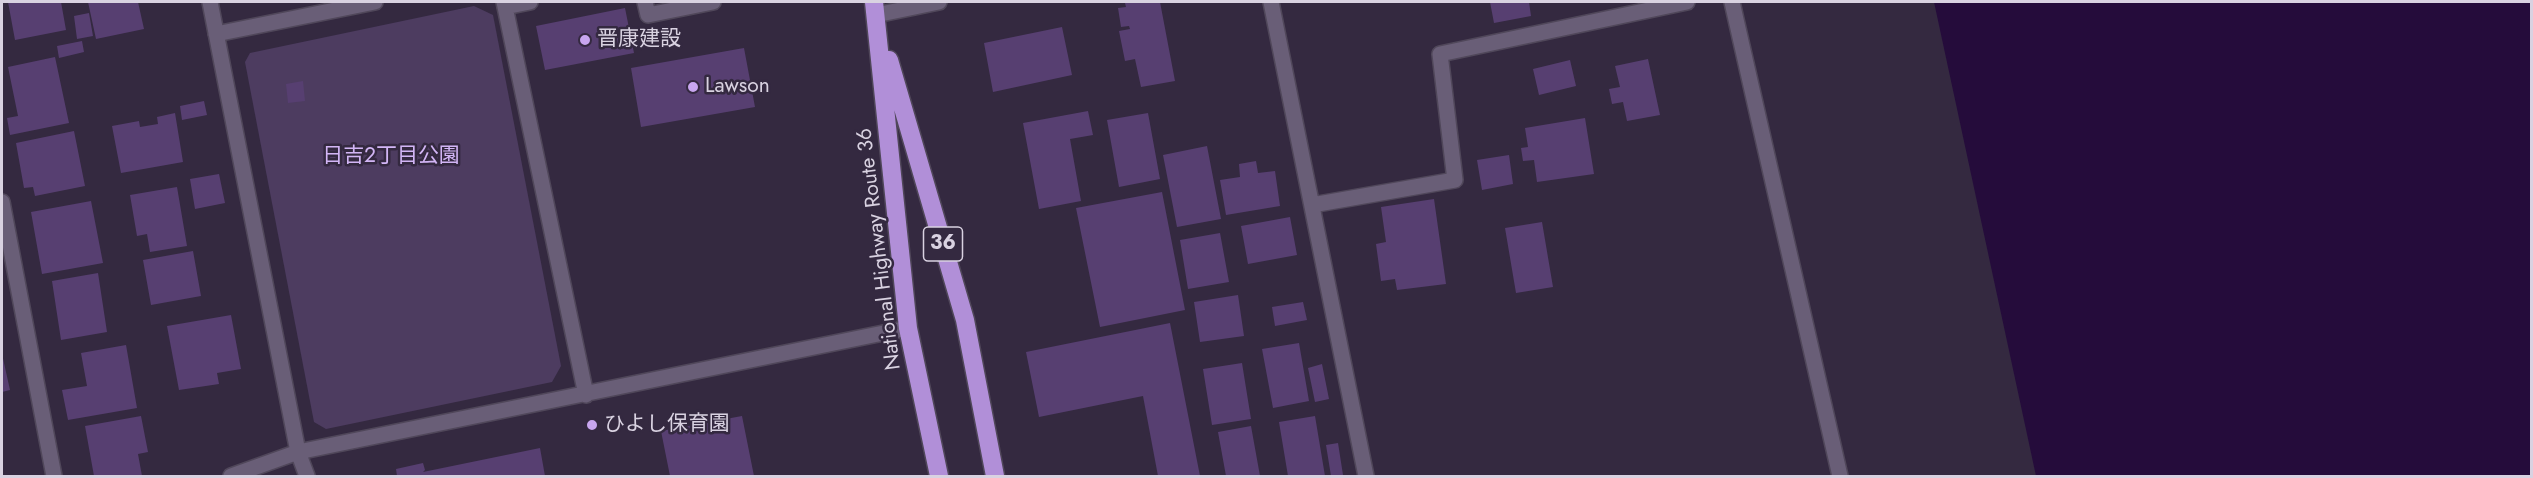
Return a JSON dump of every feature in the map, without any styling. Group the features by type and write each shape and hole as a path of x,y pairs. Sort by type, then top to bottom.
{"highway":[{"name":"National Highway Route 36","path":"875,8 908,328 939,477"},
{"name":"National Highway Route 36","path":"875,8 965,320 995,477"}],"street":[{"path":"210,2 298,452 307,477"},
{"path":"216,34 375,2"},
{"path":"530,2 505,4 585,395"},
{"path":"645,2 648,15 713,2"},
{"path":"875,8 939,2"},
{"path":"1270,2 1366,477"},
{"path":"1312,205 1455,180 1440,54 1687,2"},
{"path":"1732,2 1840,477"},
{"path":"2,202 54,477"},
{"path":"231,477 298,452 908,328"}],"green space":[{"name":"日吉2丁目公園","path":"474,6 493,15 561,366 552,382 326,429 314,422 245,62 250,53"}],"shaded area":[{"path":"1934,2 2531,2 2531,476 2036,476"}],"building":[{"path":"8,2 61,2 66,30 15,40"},
{"path":"88,2 138,2 144,29 96,39"},
{"path":"1160,2 1175,81 1141,87 1135,59 1125,61 1119,31 1130,29 1129,26 1121,27 1118,8 1126,7 1125,3"},
{"path":"1490,2 1529,2 1531,16 1494,23"},
{"name":"晋康建設","path":"625,8 634,53 545,70 536,26"},
{"path":"89,13 93,36 77,39 74,16"},
{"path":"1062,27 1072,75 993,92 984,43"},
{"path":"82,41 84,52 59,58 57,46"},
{"name":"Lawson","path":"744,48 755,107 641,127 631,68"},
{"path":"55,57 69,123 10,135 7,118 18,116 8,67"},
{"path":"1648,59 1660,115 1627,121 1623,102 1612,104 1609,89 1620,87 1615,66"},
{"path":"1570,60 1576,86 1539,95 1533,69"},
{"path":"303,81 305,101 288,103 286,84"},
{"path":"204,101 207,115 182,120 180,106"},
{"path":"1088,111 1093,135 1070,139 1081,201 1039,209 1023,123"},
{"path":"175,113 183,162 121,173 112,126 139,121 140,127 158,124 157,117"},
{"path":"1148,113 1160,179 1119,187 1107,120"},
{"path":"1585,118 1594,174 1537,182 1534,160 1523,161 1521,148 1528,147 1525,128"},
{"path":"74,131 85,186 35,196 33,187 24,188 16,143"},
{"path":"1207,146 1221,219 1177,227 1163,155"},
{"path":"1509,155 1513,184 1482,190 1477,160"},
{"path":"1256,161 1258,173 1275,171 1280,206 1226,215 1220,180 1240,177 1239,164"},
{"path":"219,174 225,203 195,209 190,179"},
{"path":"177,187 187,246 150,252 147,234 137,236 130,195"},
{"path":"1162,192 1185,310 1100,327 1076,208"},
{"path":"1434,199 1446,284 1397,290 1395,279 1381,281 1376,244 1386,242 1381,207"},
{"path":"91,201 103,263 42,274 31,212"},
{"path":"1290,217 1297,255 1248,264 1241,226"},
{"path":"1542,222 1553,287 1516,293 1505,228"},
{"path":"1220,233 1229,282 1188,289 1180,240"},
{"path":"193,251 201,296 151,305 143,260"},
{"path":"98,273 107,332 61,340 52,281"},
{"path":"1238,295 1244,336 1200,342 1194,302"},
{"path":"1303,302 1307,320 1275,326 1272,307"},
{"path":"231,315 241,369 217,373 219,384 179,390 167,326"},
{"path":"1170,323 1200,476 1158,476 1143,396 1039,417 1026,352"},
{"path":"1299,343 1309,401 1273,408 1262,349"},
{"path":"126,345 137,408 68,420 62,390 87,386 81,353"},
{"path":"2,354 10,390 2,392"},
{"path":"1242,363 1251,419 1212,425 1203,369"},
{"path":"1322,364 1329,399 1315,402 1308,368"},
{"path":"141,416 148,452 138,454 142,476 94,476 85,426"},
{"path":"742,416 754,476 670,476 661,431"},
{"path":"1315,416 1325,476 1288,476 1279,422"},
{"path":"1251,426 1260,476 1226,476 1218,432"},
{"path":"1338,443 1343,475 1331,476 1326,445"},
{"path":"540,448 545,476 397,476 396,469 423,463 425,470 423,472"}],"place":[{"name":"晋康建設","path":"585,40"},
{"name":"Lawson","path":"693,87"},
{"name":"ひよし保育園","path":"592,425"}]}
